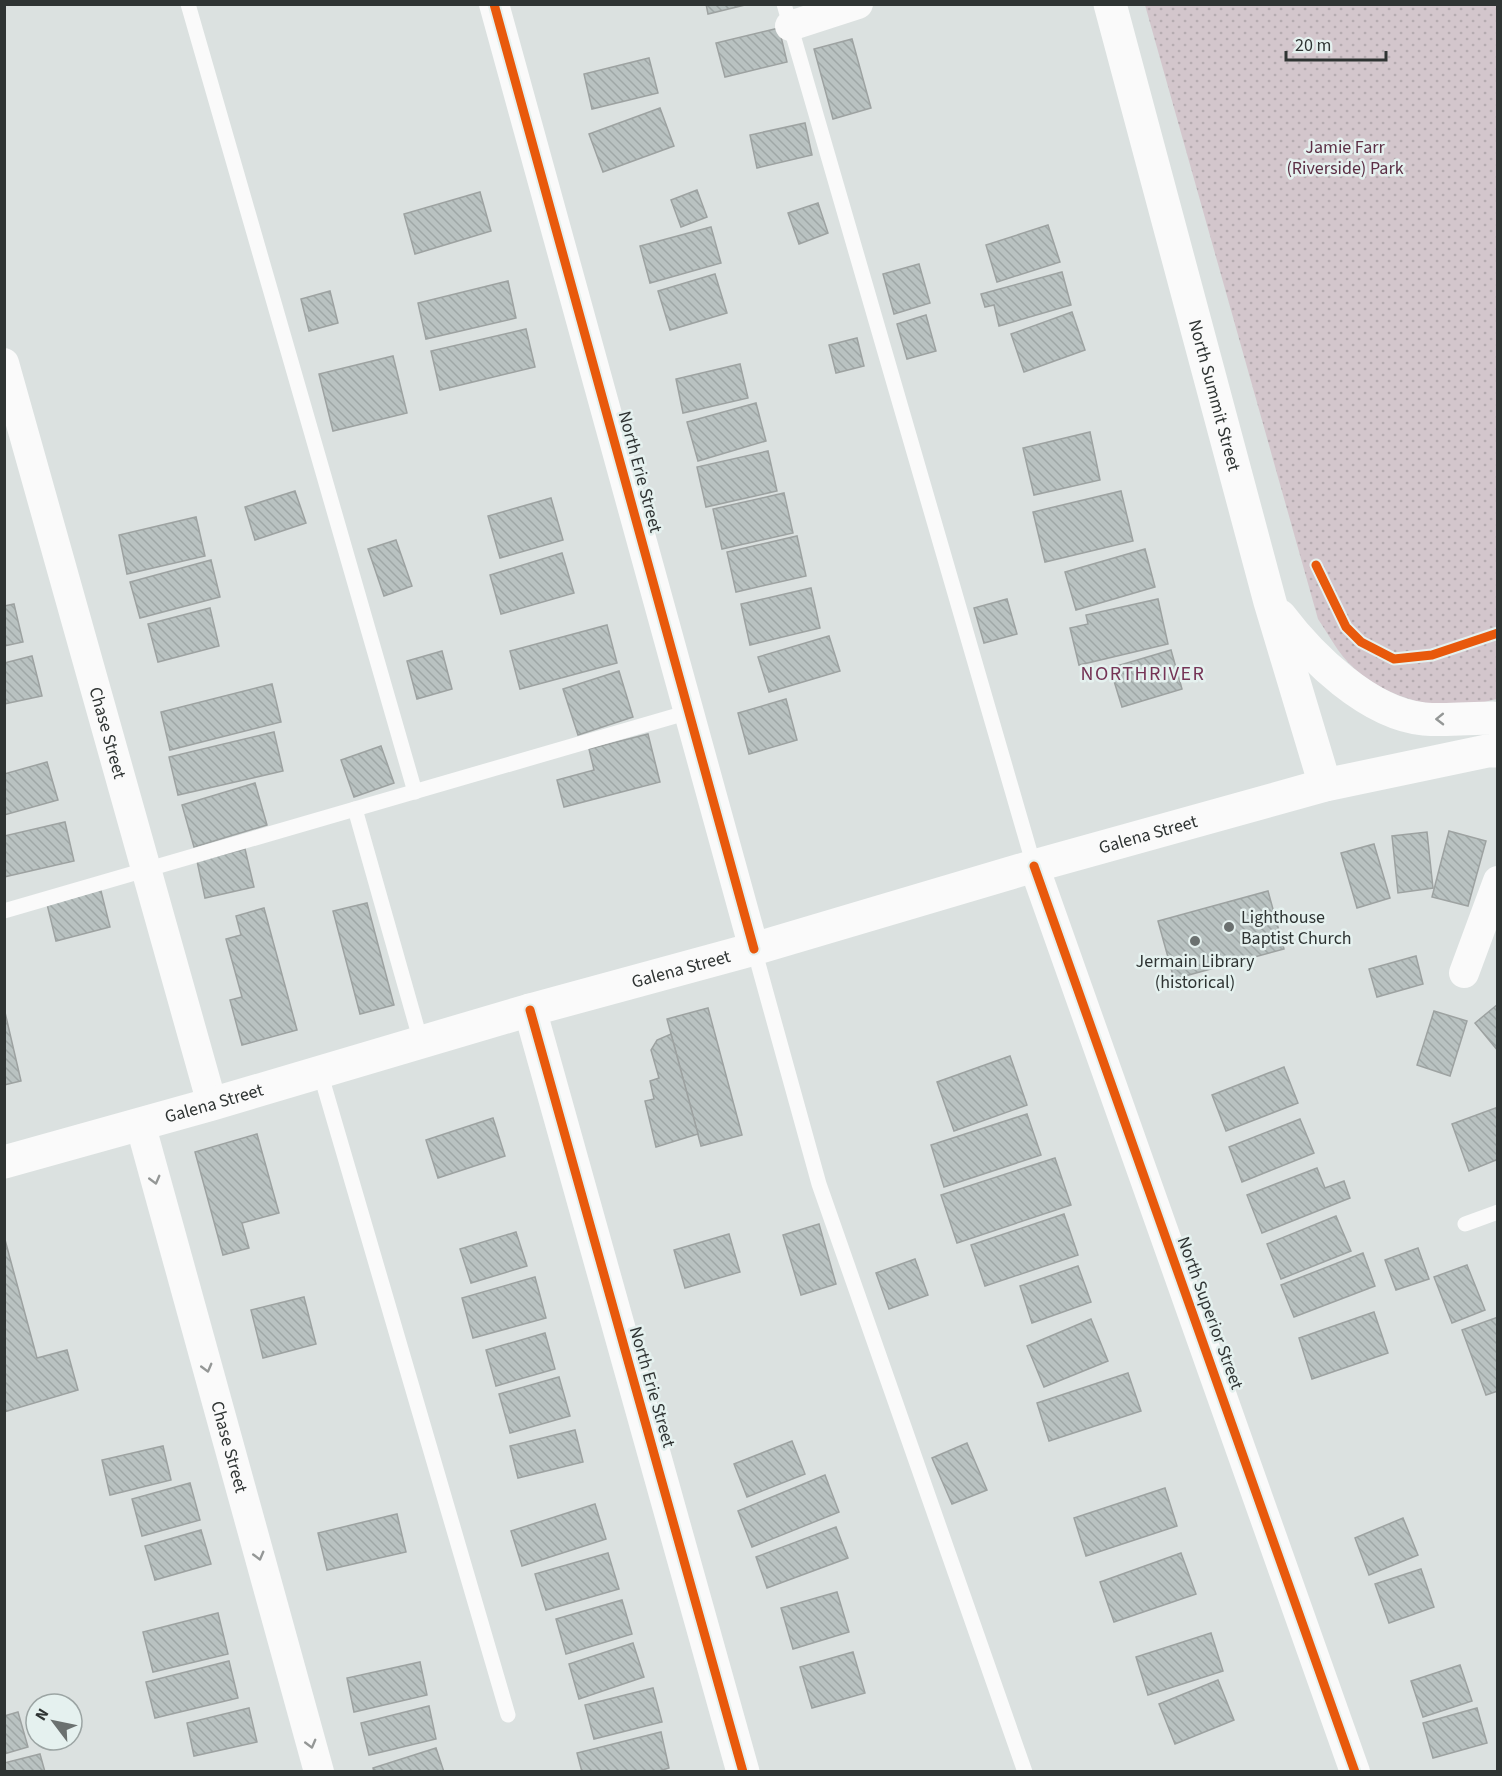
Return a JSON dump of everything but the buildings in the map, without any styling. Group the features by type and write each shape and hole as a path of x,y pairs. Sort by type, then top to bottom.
{"main road":[{"name":"North Summit Street","path":"1110,4 1270,602 1325,785"},
{"path":"1270,602 1295,636 1327,669 1355,690 1389,709 1422,719 1493,718 1497,721"},
{"name":"Galena Street","path":"4,1162 212,1104 530,1010 754,949 1034,866 1325,785 1487,751 1497,751"},
{"name":"North Erie Street","path":"530,1010 742,1772"}],"street":[{"name":"North Erie Street","path":"494,4 754,949"},
{"path":"787,16 858,4"},
{"name":"Chase Street","path":"4,363 212,1104"},
{"name":"North Superior Street","path":"1034,866 1355,1772"},
{"path":"1464,973 1497,881"},
{"name":"Chase Street","path":"140,1123 319,1772"}],"lane":[{"path":"188,4 415,792"},
{"path":"787,16 1034,866"},
{"path":"4,911 689,712"},
{"path":"355,809 422,1042"},
{"path":"754,949 819,1184 1025,1772"},
{"path":"320,1072 508,1715"},
{"path":"1465,1224 1497,1212"}],"green space":[{"name":"Jamie Farr (Riverside) Park","path":"1145,5 1497,5 1497,699 1470,705 1448,706 1412,700 1395,694 1363,676 1350,664 1318,619"}],"cycle path":[{"path":"494,4 754,949"},
{"path":"1316,565 1346,627 1361,642 1394,659 1432,655 1498,633"},
{"path":"1034,866 1355,1772"},
{"path":"530,1010 743,1772"}],"place":[{"name":"Lighthouse Baptist Church","path":"1229,927"},
{"name":"Jermain Library (historical)","path":"1195,941"}],"district":[{"name":"NORTHRIVER","path":"1143,674"}]}
